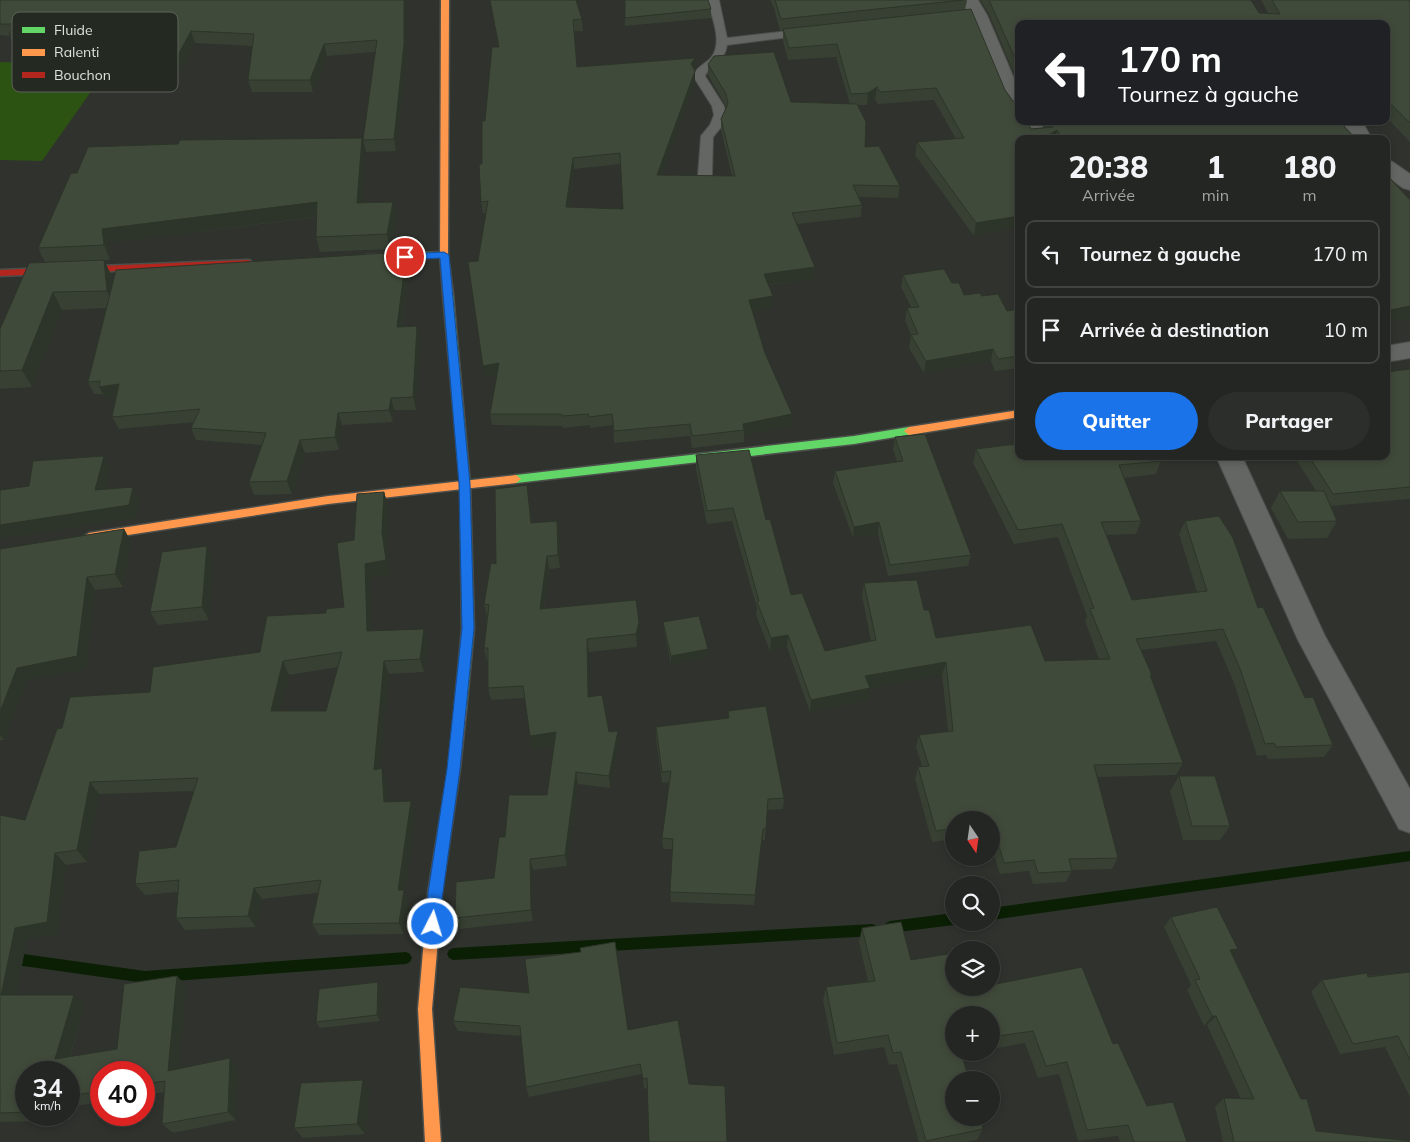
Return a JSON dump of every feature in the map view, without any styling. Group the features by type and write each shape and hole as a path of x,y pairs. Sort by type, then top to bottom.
{"street":[{"path":"433,1142 425,1009 435,893 454,769 468,628 465,484 444,255 445,0"},
{"path":"971,10 1015,102"},
{"path":"1390,169 1410,184"},
{"path":"355,259 444,255"},
{"path":"0,273 256,263"},
{"path":"1390,353 1410,350"},
{"path":"76,539 328,500 854,440 1015,414"},
{"path":"1231,460 1312,640 1410,819"}],"lane":[{"path":"705,175 707,136 716,126 720,115 718,106 699,76 701,70 718,57 722,49 713,0"},
{"path":"721,42 820,31"}],"green space":[{"path":"0,62 12,62 12,92 91,92 42,161 0,160"}],"building":[{"path":"0,0 404,0 404,44 394,139 363,140 377,40 324,44 310,80 248,80 254,34 191,31 178,55 178,12 12,12 12,24 0,24"},
{"path":"490,0 576,0 582,19 573,20 577,67 695,58 691,64 695,71 657,175 735,176 721,119 728,104 726,94 708,64 714,56 774,52 791,102 857,104 866,122 865,147 879,146 900,186 853,185 862,205 792,213 815,267 764,274 773,296 749,300 765,353 792,414 743,424 744,430 692,436 690,424 614,431 612,414 589,417 588,414 562,416 561,414 490,414 499,363 483,366 468,262 478,261 488,201 481,202 479,164 482,164 482,121 485,121 492,47 499,47","holes":["620,153 623,209 566,207 573,158"]},
{"path":"625,0 708,0 711,9 625,18"},
{"path":"775,0 963,0 781,19"},
{"path":"989,0 1251,0 1259,13 1280,14 1272,0 1410,0 1410,123 1390,103 1390,20 1015,20 1015,58"},
{"path":"971,9 1005,90 1015,101 1015,125 1029,125 1031,129 1053,127 1052,125 1343,125 1352,135 1060,135 1057,130 1049,135 1015,135 1015,217 976,223 917,142 964,138 936,88 880,92 877,87 868,93 851,94 837,44 789,48 783,29"},
{"path":"362,138 357,203 393,202 387,234 316,237 317,202 102,229 104,245 38,248 71,173 77,173 88,147 178,144 180,140"},
{"path":"1390,178 1410,200 1410,306 1390,310"},
{"path":"404,252 405,264 397,327 417,326 413,397 391,398 389,410 338,413 335,437 300,440 287,481 249,482 266,433 191,428 200,409 112,417 119,384 99,387 100,381 88,382 116,270"},
{"path":"104,260 107,291 53,292 22,370 0,371 0,329 29,263"},
{"path":"944,269 952,283 959,283 964,295 980,293 982,296 998,294 1007,311 1015,310 1015,357 998,359 993,349 926,361 911,335 918,334 907,308 919,307 903,275"},
{"path":"1410,369 1410,487 1333,494 1312,460 1390,460 1390,372"},
{"path":"925,434 971,555 890,565 879,522 854,527 835,471 903,461 895,437"},
{"path":"1015,444 1015,460 1161,460 1119,465 1141,521 1101,522 1132,600 1207,591 1185,521 1219,516 1233,538 1258,608 1263,607 1305,698 1313,697 1333,745 1276,747 1274,743 1265,744 1241,671 1223,629 1136,639 1152,675 1150,675 1183,763 1094,765 1118,858 1069,859 1072,871 1038,873 1034,860 1004,863 1000,850 1000,811 945,811 945,830 936,831 918,767 929,766 919,735 953,731 946,662 865,676 870,688 811,700 788,635 771,638 757,602 759,601 733,508 707,511 696,455 749,450 766,520 770,519 791,595 802,593 825,651 876,640 864,583 917,580 924,610 929,610 936,638 1031,625 1045,661 1110,659 1090,609 1094,608 1062,524 1018,530 976,449"},
{"path":"104,456 95,490 133,487 129,505 0,525 0,490 29,486 33,461"},
{"path":"527,485 531,523 557,521 558,555 547,556 540,609 636,600 639,622 636,634 587,639 588,697 602,695 609,732 618,731 609,776 576,772 565,855 530,859 531,910 455,918 456,882 494,878 499,837 505,837 509,795 547,795 556,732 530,736 523,686 488,688 488,648 484,648 489,605 484,604 491,563 496,564 495,489"},
{"path":"1280,491 1324,491 1337,521 1298,522"},
{"path":"384,492 382,532 386,560 365,564 367,631 424,629 420,659 384,661 374,770 382,768 384,802 411,801 398,890 404,890 399,923 312,924 321,880 254,888 248,916 176,918 179,880 135,884 139,851 176,847 198,778 90,782 77,850 55,853 47,922 15,928 1,995 74,995 55,1059 117,1049 124,984 177,976 168,1071 230,1058 228,1112 162,1124 165,1081 155,1082 155,1061 90,1061 90,1093 80,1094 80,1061 15,1061 15,1112 0,1113 0,815 25,820 57,729 62,728 70,697 150,692 153,667 260,652 267,616 326,613 326,609 344,607 337,543 354,540 357,494","holes":["342,652 326,711 271,711 283,661"]},
{"path":"124,529 115,574 87,577 77,656 17,668 0,712 0,549"},
{"path":"207,546 202,607 150,612 162,552"},
{"path":"699,616 708,649 671,656 663,622"},
{"path":"766,706 784,798 768,799 766,829 763,829 755,895 670,892 673,839 662,838 671,771 662,772 656,727 729,718 728,711"},
{"path":"1179,776 1215,776 1230,826 1192,826"},
{"path":"1217,907 1238,949 1230,950 1301,1099 1307,1099 1316,1131 1410,1142 1234,1142 1224,1098 1254,1099 1216,1016 1212,1016 1195,980 1200,979 1171,917"},
{"path":"901,922 911,960 945,954 945,996 1000,996 1000,983 1082,967 1113,1044 1118,1043 1147,1106 1173,1102 1187,1142 1134,1142 1128,1125 1087,1130 1067,1062 1046,1066 1033,1031 1000,1036 1000,1006 945,1006 945,1061 964,1061 966,1071 945,1071 945,1126 982,1126 983,1129 926,1141 901,1052 893,1053 888,1035 837,1043 826,987 875,981 862,928"},
{"path":"615,942 628,1030 678,1020 689,1084 725,1086 727,1142 649,1142 647,1078 643,1079 640,1064 526,1087 520,1026 453,1021 460,987 529,993 525,959 581,952 580,948"},
{"path":"1410,972 1410,1060 1398,1036 1353,1044 1322,980 1367,973 1368,977"},
{"path":"378,982 377,1015 316,1022 319,989"},
{"path":"363,1080 357,1124 294,1128 301,1083"}],"waterway":[{"path":"1000,913 1410,856"},
{"path":"890,927 945,920"},
{"path":"453,954 873,930"},
{"path":"0,959 9,958 145,977 406,958"}],"traffic: fast":[{"path":"366,258 444,255"},
{"path":"448,294 465,484 468,629 460,712"},
{"path":"516,479 854,440 909,431"}],"traffic: slow":[{"path":"445,0 444,255 448,294"},
{"path":"909,431 1015,414"},
{"path":"89,537 328,500 516,479"},
{"path":"433,1142 425,1009 435,893 454,769 460,712"}],"traffic: jam":[{"path":"0,273 248,263"}],"route":[{"path":"405,257 444,255 465,484 468,628 454,769 435,893 433,924"}]}
